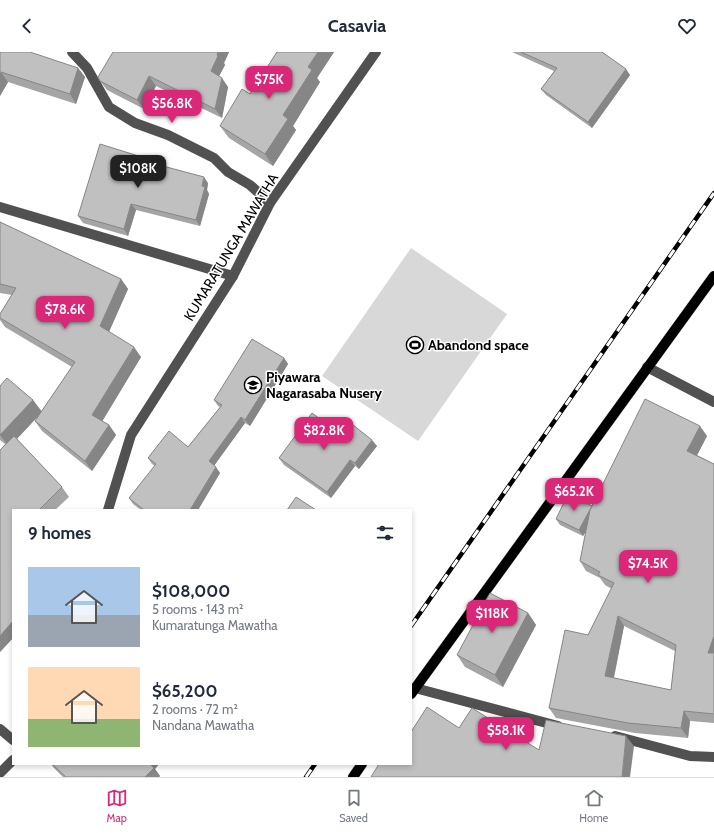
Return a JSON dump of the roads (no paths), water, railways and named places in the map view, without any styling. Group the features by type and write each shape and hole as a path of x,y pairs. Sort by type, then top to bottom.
{"main road":[{"path":"413,691 714,276"},
{"path":"353,777 361,765"}],"street":[{"path":"72,52 87,68 109,107 136,123 168,135 214,158 228,172 250,185 270,203"},
{"name":"KUMARATUNGA MAWATHA","path":"108,509 131,435 234,276 270,203 376,52"},
{"path":"0,206 234,276"},
{"path":"647,367 714,402"},
{"path":"413,691 568,728"},
{"path":"0,729 12,739"},
{"path":"604,734 631,739 690,756 714,757"},
{"path":"0,773 12,761"}],"railway":[{"path":"412,625 714,193"},
{"path":"306,777 314,765"}],"place":[{"name":"Abandond space","path":"415,345"},
{"name":"Piyawara Nagarasaba Nusery","path":"253,385"}]}
